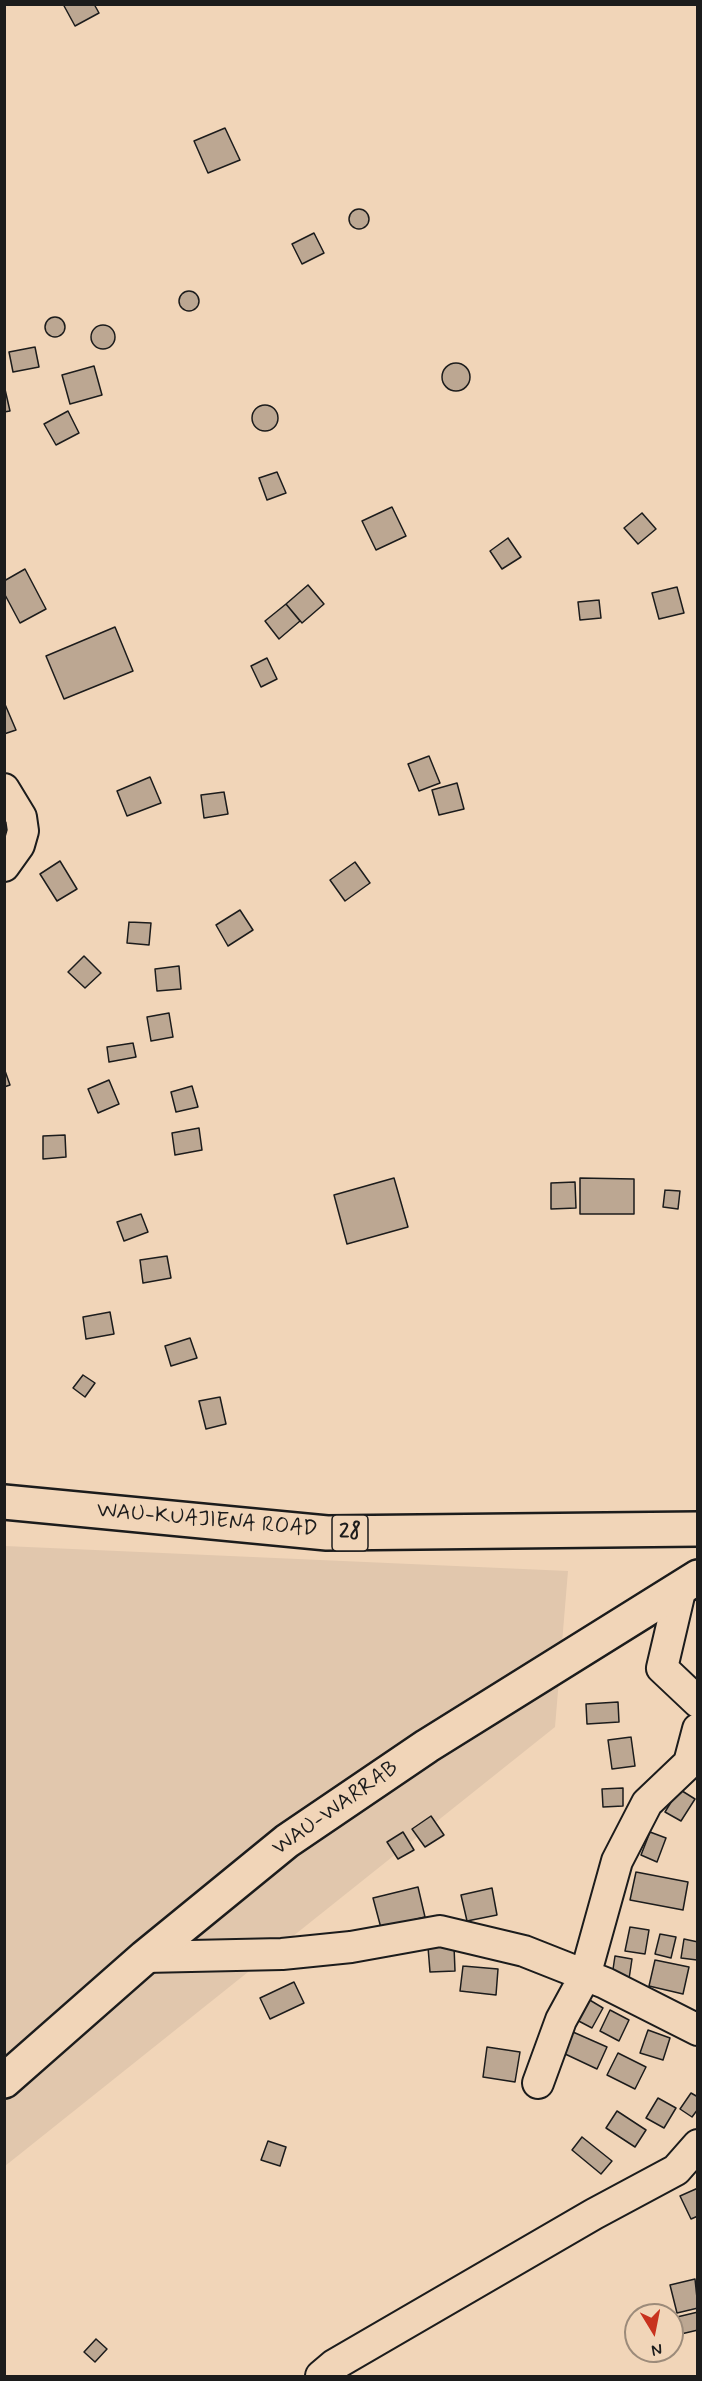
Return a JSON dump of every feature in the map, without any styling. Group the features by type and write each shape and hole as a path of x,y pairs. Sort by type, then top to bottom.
{"main road":[{"name":"WAU-KUAJIENA ROAD","path":"4,1502 327,1533 698,1529"},
{"name":"WAU-WARRAB","path":"4,2081 145,1957 287,1841 427,1746 689,1582"}],"street":[{"path":"4,789 21,817 22,831 19,845 4,866"},
{"path":"689,1582 662,1668 698,1702"},
{"path":"538,2083 561,2020 585,1976 617,1861 647,1803 689,1763 698,1730"},
{"path":"145,1957 282,1954 351,1947 440,1931 524,1951 667,2013 698,2030"},
{"path":"321,2376 334,2365 594,2214 676,2170 698,2145"}],"shaded area":[{"path":"5,1546 568,1571 555,1727 5,2166"}],"building":[{"path":"63,4 94,4 99,13 75,26"},
{"path":"225,128 240,160 208,173 194,141"},
{"path":"359,209 366,212 369,219 366,226 359,229 352,226 349,219 352,212"},
{"path":"314,233 324,253 302,264 292,244"},
{"path":"189,291 196,294 199,301 196,308 189,311 182,308 179,301 182,294"},
{"path":"51,317 59,317 65,323 65,331 59,337 51,337 45,331 45,323"},
{"path":"103,325 112,328 115,337 112,346 103,349 94,346 91,337 94,328"},
{"path":"35,347 39,367 13,372 9,352"},
{"path":"456,363 466,367 470,377 466,387 456,391 446,387 442,377 446,367"},
{"path":"94,366 102,395 70,404 62,375"},
{"path":"4,385 10,411 4,412"},
{"path":"265,405 274,409 278,418 274,427 265,431 256,427 252,418 256,409"},
{"path":"68,411 79,433 56,445 44,424"},
{"path":"277,472 286,493 267,500 259,478"},
{"path":"392,507 406,536 376,550 362,521"},
{"path":"642,513 656,529 638,544 624,528"},
{"path":"508,538 521,557 502,569 490,551"},
{"path":"25,569 46,609 20,623 4,593 4,581"},
{"path":"308,585 324,604 302,623 286,604"},
{"path":"677,587 684,613 659,619 652,593"},
{"path":"599,600 601,618 580,620 578,602"},
{"path":"286,604 300,621 279,639 265,621"},
{"path":"115,627 133,671 64,699 46,656"},
{"path":"267,658 277,679 261,687 251,666"},
{"path":"4,702 16,730 4,734"},
{"path":"429,756 440,783 419,791 408,764"},
{"path":"150,777 161,803 127,816 117,791"},
{"path":"457,783 464,809 439,815 432,790"},
{"path":"224,792 228,814 204,818 201,795"},
{"path":"60,861 77,889 57,901 40,874"},
{"path":"355,862 370,883 345,901 330,880"},
{"path":"240,910 253,930 228,946 216,925"},
{"path":"129,922 151,923 149,945 127,943"},
{"path":"84,956 101,973 85,988 68,972"},
{"path":"179,966 181,989 157,991 155,969"},
{"path":"169,1013 173,1037 151,1041 147,1017"},
{"path":"133,1043 136,1057 109,1062 107,1047"},
{"path":"4,1068 10,1085 4,1087"},
{"path":"109,1080 119,1104 98,1113 88,1089"},
{"path":"192,1086 198,1107 176,1112 171,1092"},
{"path":"199,1128 202,1150 175,1155 172,1133"},
{"path":"65,1135 66,1157 43,1159 43,1136"},
{"path":"394,1178 408,1227 347,1244 334,1195"},
{"path":"580,1178 634,1179 634,1214 580,1214"},
{"path":"575,1182 576,1208 551,1209 551,1183"},
{"path":"665,1190 680,1191 678,1209 663,1207"},
{"path":"141,1214 148,1232 124,1241 117,1222"},
{"path":"167,1256 171,1278 143,1283 140,1260"},
{"path":"110,1312 114,1334 86,1339 83,1317"},
{"path":"190,1338 197,1358 171,1366 165,1346"},
{"path":"83,1375 95,1383 85,1397 73,1388"},
{"path":"220,1397 226,1424 206,1429 199,1401"},
{"path":"618,1702 619,1722 587,1724 586,1704"},
{"path":"631,1737 635,1766 612,1769 608,1740"},
{"path":"623,1788 623,1806 603,1807 602,1789"},
{"path":"679,1789 695,1799 681,1821 665,1812"},
{"path":"431,1816 444,1835 425,1847 412,1829"},
{"path":"403,1832 414,1850 398,1859 387,1842"},
{"path":"650,1832 666,1838 657,1862 641,1855"},
{"path":"636,1872 688,1882 683,1910 630,1900"},
{"path":"418,1887 425,1917 381,1928 373,1898"},
{"path":"492,1888 497,1915 467,1921 461,1895"},
{"path":"630,1927 649,1930 645,1954 625,1951"},
{"path":"660,1934 676,1937 671,1958 655,1954"},
{"path":"684,1939 698,1942 697,1960 681,1958"},
{"path":"454,1946 455,1971 430,1972 428,1947"},
{"path":"615,1956 632,1959 629,1979 612,1976"},
{"path":"655,1960 689,1967 683,1994 649,1986"},
{"path":"463,1966 498,1969 496,1995 460,1991"},
{"path":"294,1982 304,2003 270,2019 260,1998"},
{"path":"583,1996 603,2008 592,2028 571,2017"},
{"path":"610,2010 629,2020 619,2041 600,2031"},
{"path":"648,2030 670,2038 663,2060 640,2053"},
{"path":"573,2032 607,2047 597,2069 563,2053"},
{"path":"487,2047 520,2052 515,2082 483,2077"},
{"path":"618,2053 646,2067 635,2089 607,2075"},
{"path":"691,2093 698,2097 698,2109 692,2117 680,2109"},
{"path":"658,2098 676,2108 664,2128 646,2118"},
{"path":"617,2111 646,2130 635,2147 606,2128"},
{"path":"582,2137 612,2161 601,2174 572,2150"},
{"path":"268,2141 286,2147 280,2166 261,2160"},
{"path":"698,2188 698,2216 691,2219 680,2196"},
{"path":"695,2279 698,2308 684,2311 684,2303 674,2303 670,2285"},
{"path":"698,2312 698,2330 684,2333 684,2315"},
{"path":"96,2339 107,2349 95,2362 84,2352"}]}
